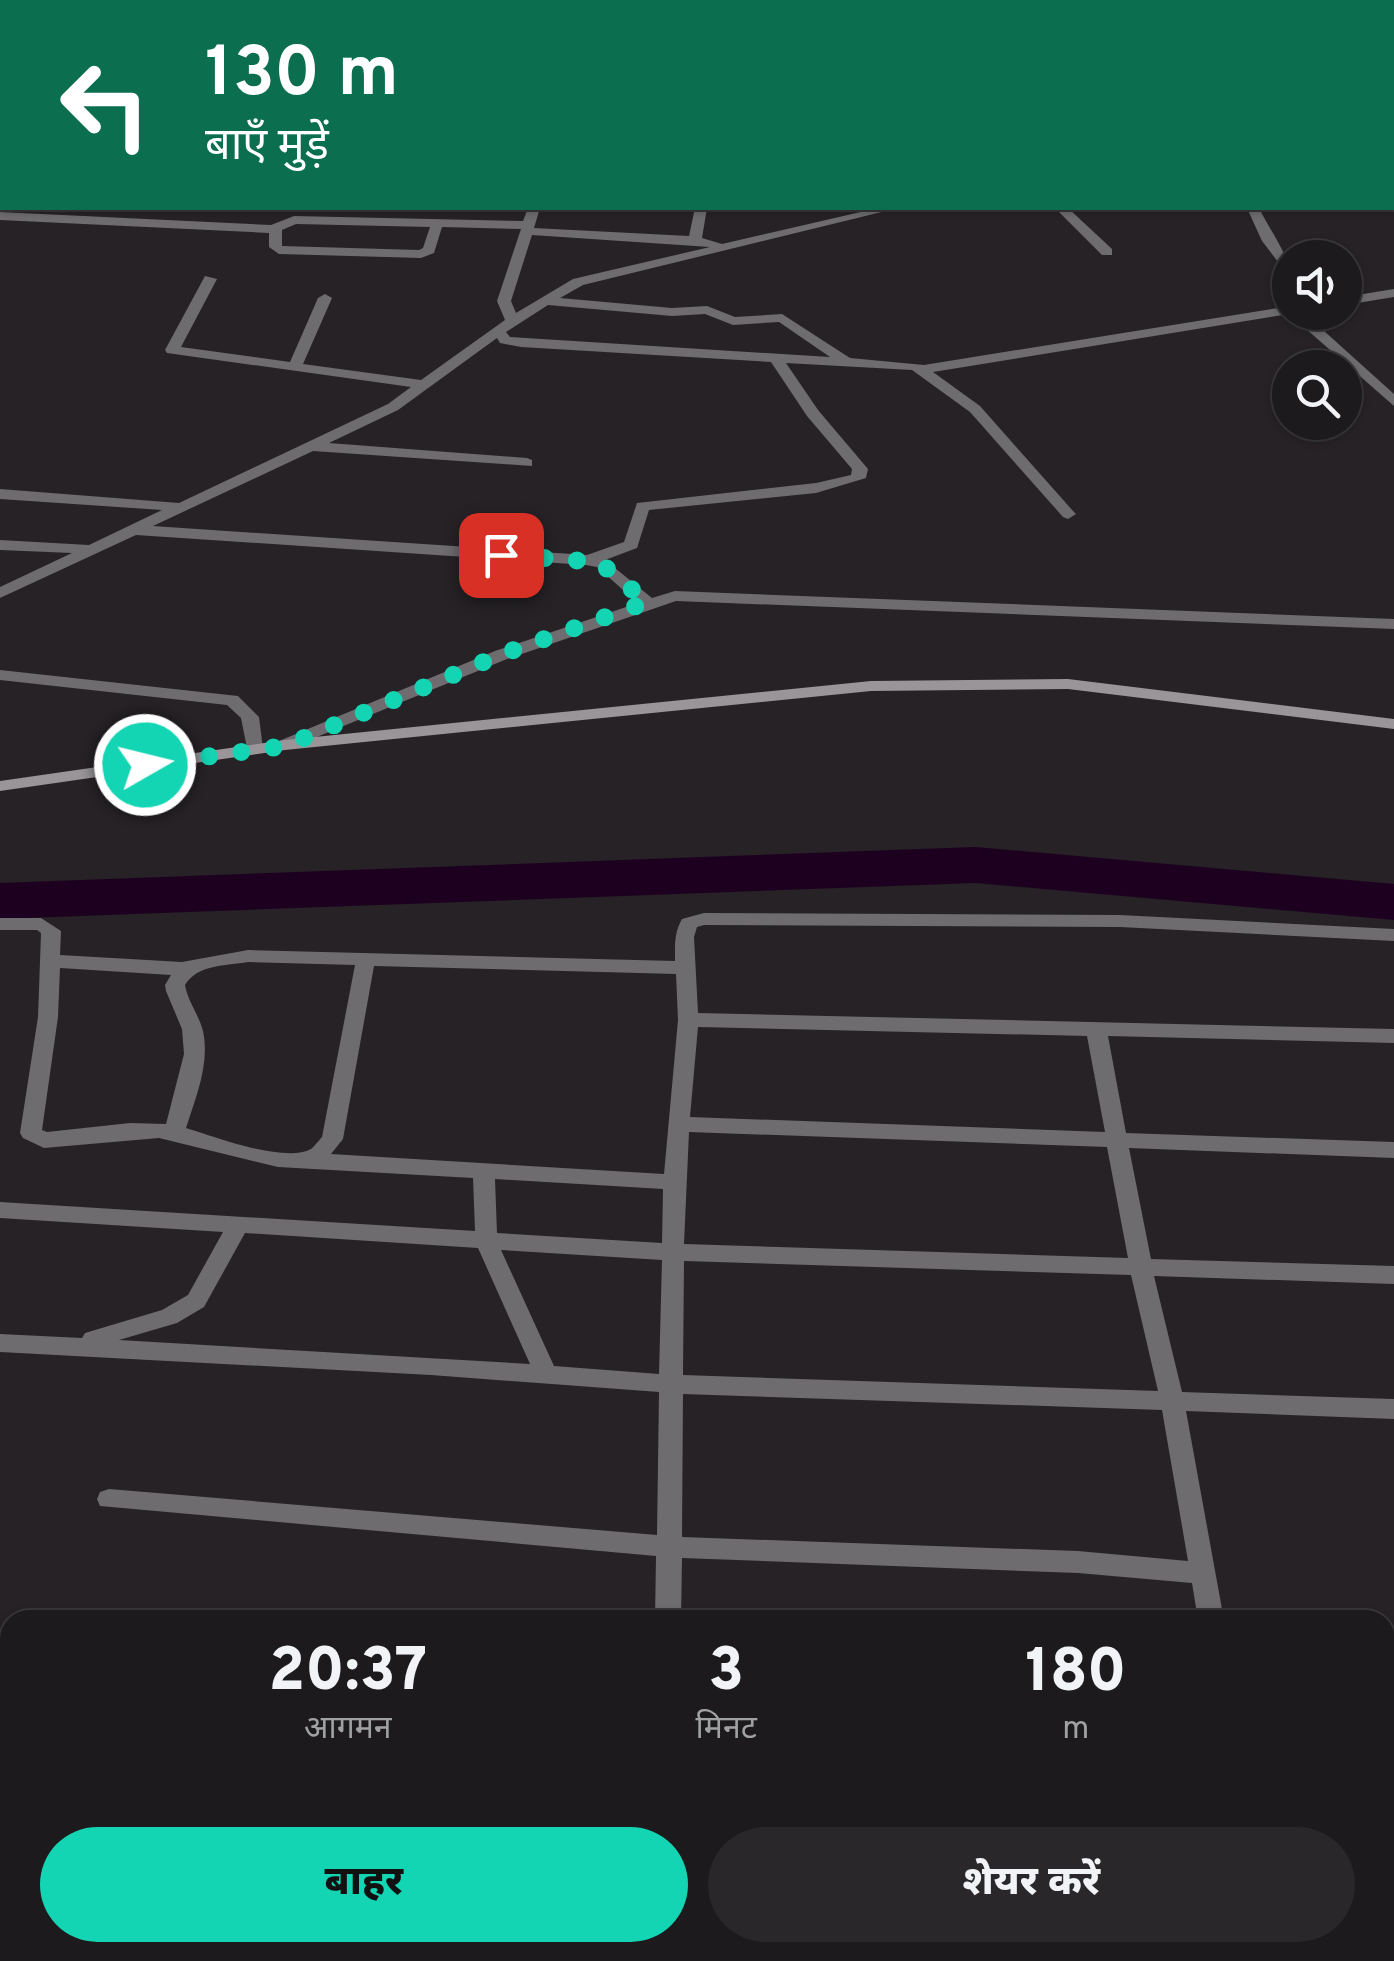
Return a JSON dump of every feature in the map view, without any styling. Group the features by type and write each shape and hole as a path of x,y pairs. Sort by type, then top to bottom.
{"street":[{"path":"533,210 504,301 505,340 521,343 924,369 1272,315"},
{"path":"695,240 701,210"},
{"path":"0,593 393,406 505,326 586,279 883,210"},
{"path":"1063,210 1108,252"},
{"path":"1254,210 1272,246"},
{"path":"0,216 276,228 294,220 437,224 695,240 722,246"},
{"path":"276,228 275,247 279,250 421,254 429,250 437,224"},
{"path":"210,279 171,349 424,385"},
{"path":"1362,298 1394,293"},
{"path":"295,366 324,298"},
{"path":"545,301 672,312 707,310 733,322 782,318 846,361"},
{"path":"1312,330 1394,402"},
{"path":"590,560 631,545 642,506 816,488 858,478 860,470 812,412 776,358"},
{"path":"924,369 982,416 1068,514"},
{"path":"308,446 527,463"},
{"path":"0,494 180,507"},
{"path":"133,530 590,560 603,564 647,602"},
{"path":"0,545 89,549"},
{"path":"285,746 500,655 647,602 710,595 1394,624"},
{"path":"0,675 232,700 250,717 254,750"},
{"path":"0,786 285,746 871,686 1068,684 1394,724"},
{"path":"668,1610 674,1182 688,1020 684,937 689,923 698,919 1120,921 1394,935"},
{"path":"0,924 50,928 48,1017 31,1133 53,1140 129,1129 174,1131 255,1157 484,1174 674,1182"},
{"path":"51,961 185,968 209,959 248,956 686,968"},
{"path":"304,1160 326,1152 332,1140 366,958"},
{"path":"174,1131 191,1076 194,1048 193,1032 175,994 185,968"},
{"path":"688,1020 1394,1036"},
{"path":"1096,1029 1140,1268 1172,1399 1209,1610"},
{"path":"678,1124 1394,1150"},
{"path":"484,1174 486,1241 546,1374"},
{"path":"0,1210 674,1252 1394,1275"},
{"path":"68,1346 186,1309 204,1291 238,1225"},
{"path":"0,1343 674,1384 1394,1409"},
{"path":"109,1499 670,1547 1078,1562 1202,1573"}],"waterway":[{"path":"0,901 975,865 1394,902"}],"route":[{"path":"145,765 285,746 364,709 647,602 599,562 501,555"}]}
